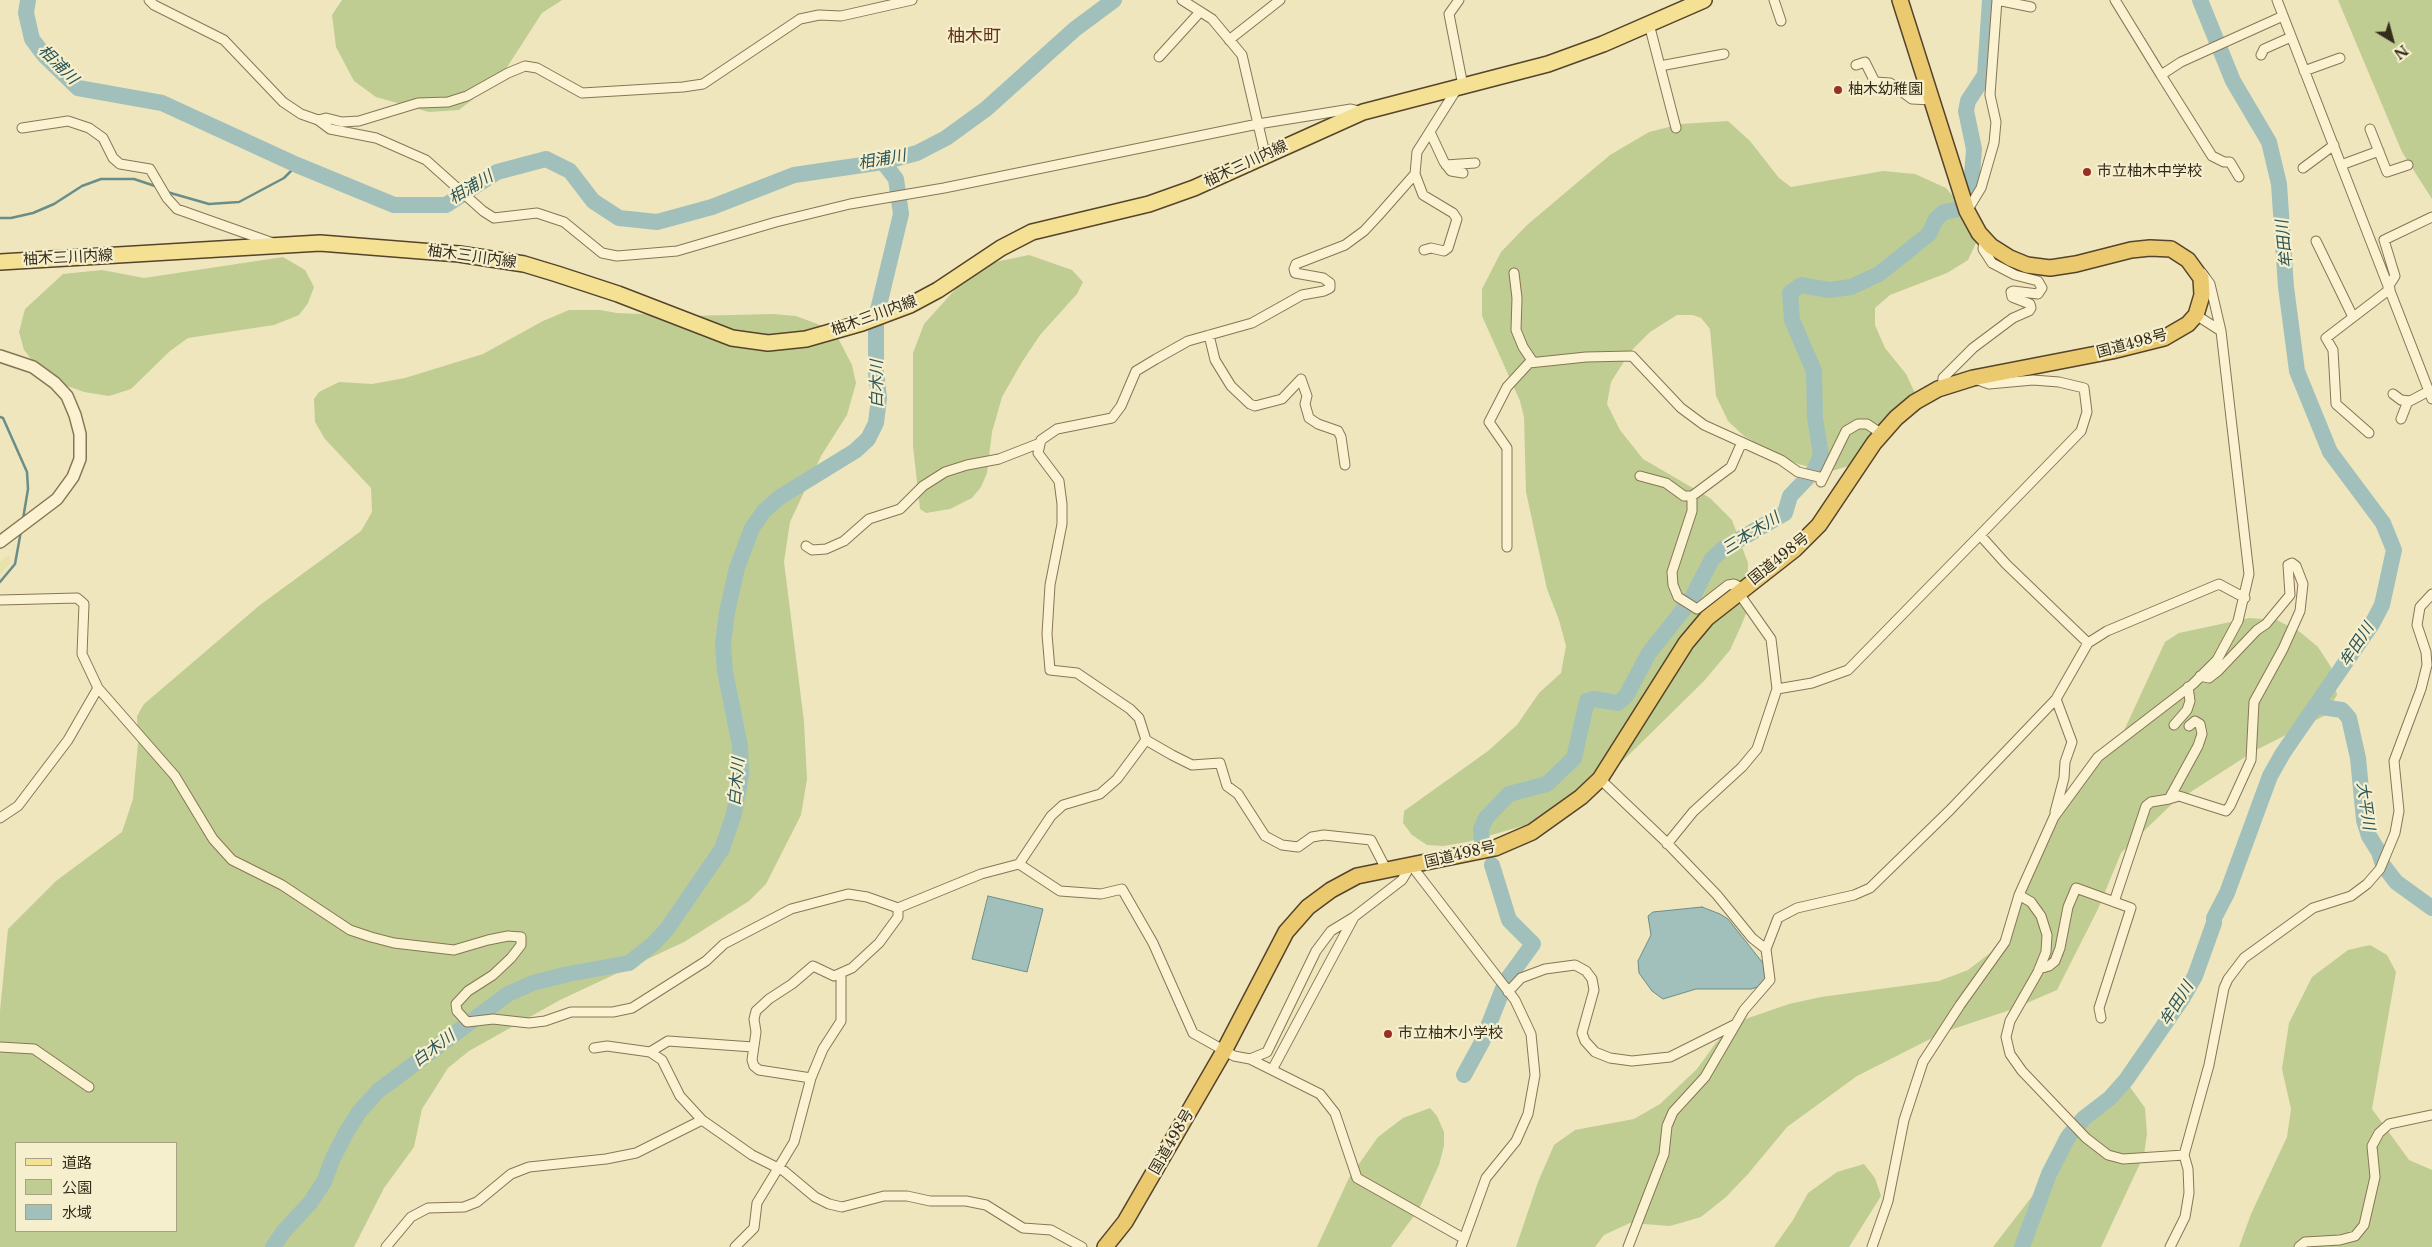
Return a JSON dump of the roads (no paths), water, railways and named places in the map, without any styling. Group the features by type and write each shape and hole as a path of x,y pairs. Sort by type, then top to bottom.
{"highway":[{"path":"1900,0 1967,211 1990,246 2027,265 2050,268 2076,264 2130,250 2150,248 2176,252 2196,269 2201,278 2202,295 2196,315"},
{"name":"国道498号","path":"1105,1247 1125,1222 1224,1051 1286,932 1308,907 1331,890 1357,876 1495,848 1532,832 1551,820 1600,779 1686,643 1707,618 1794,549 1819,525 1882,434 1915,402 1942,388 1973,378 2112,351 2164,338 2188,324 2196,315"}],"main road":[{"name":"柚木三川内線","path":"0,262 320,243 459,254 524,264 618,294 732,338 768,343 806,339 862,323 902,308 938,290 1001,248 1032,232 1149,204 1194,188 1265,154 1363,112 1548,64 1704,0"}],"street":[{"path":"149,0 154,5 224,40 283,102 301,114 318,120 330,129 376,138 426,160 494,218 537,213 564,222 602,252 616,256 677,251 776,222 850,204 944,188 1258,124 1352,109 1363,112"},
{"path":"318,120 326,118 342,122 359,121 418,103 448,102 467,96 508,73 525,66 537,68 582,93 683,87 702,84 800,19 819,15 841,16 912,0"},
{"path":"1182,0 1212,19 1242,55 1265,154"},
{"path":"1229,40 1280,0"},
{"path":"1424,250 1431,248 1444,251 1448,248 1457,219 1453,213 1423,194 1415,174 1417,152 1460,86 1449,14 1459,0"},
{"path":"1774,0 1781,21"},
{"path":"1967,211 1981,188 1994,143 1996,122 1990,95 1997,0 2031,7"},
{"path":"2115,0 2212,156 2224,162 2230,162 2239,177"},
{"path":"2278,1 2430,395 2408,401 2401,400 2393,394"},
{"path":"1158,57 1200,12"},
{"path":"2161,75 2226,41 2283,16"},
{"path":"1649,24 1676,128"},
{"path":"2262,55 2264,48 2291,37"},
{"path":"1660,66 1724,54"},
{"path":"2304,71 2340,58"},
{"path":"1856,65 1865,62 1875,82 1890,83 1912,99 1932,100"},
{"path":"22,128 68,122 89,128 103,138 113,158 120,164 150,169 167,198 176,209 278,245"},
{"path":"2370,129 2386,172 2408,165"},
{"path":"1430,132 1446,165 1451,171 1463,173"},
{"path":"2303,168 2334,145"},
{"path":"2342,165 2378,151"},
{"path":"1446,165 1475,163"},
{"path":"1386,869 1371,840 1324,835 1312,837 1298,847 1282,845 1265,836 1238,794 1226,786 1220,763 1192,766 1146,740 1139,718 1130,709 1078,673 1050,670 1047,634 1050,585 1062,524 1062,504 1059,481 1038,453 1041,440 1057,429 1112,418 1121,406 1136,371 1188,341 1252,323 1302,295 1324,292 1330,288 1330,283 1323,278 1296,273 1294,269 1296,264 1345,245 1364,231 1415,174"},
{"path":"2369,433 2336,404 2333,350 2326,338 2389,288 2395,276 2384,240 2432,217"},
{"path":"1942,388 1943,378 1973,348 2013,318 2029,312 2030,304 2012,297 2011,292 2013,290 2038,294 2042,288 2038,281 2015,275 1992,263 1983,249 1984,239"},
{"path":"2316,241 2353,317"},
{"path":"2054,817 2098,757 2188,687 2217,660 2238,621 2244,598 2249,574 2221,331 2210,284 2206,276 2196,269"},
{"path":"1514,273 1517,298 1516,330 1522,347 1533,362"},
{"path":"2196,315 2221,331"},
{"path":"1209,335 1215,360 1231,386 1250,404 1255,406 1282,399 1301,379 1307,396 1305,404 1309,418 1318,424 1338,431 1341,437 1345,465"},
{"path":"0,356 33,367 55,383 67,396 76,415 80,434 80,459 73,477 57,499 0,542"},
{"path":"1507,547 1507,448 1489,422 1508,387 1529,363 1586,357 1632,356 1681,408 1704,425 1780,460 1798,472 1822,479 1846,431 1858,424 1867,424 1882,434"},
{"path":"1778,690 1812,683 1848,670 2081,431 2087,412 2084,388 2059,382 2032,380 1989,384 1973,378"},
{"path":"2401,419 2408,401"},
{"path":"1640,476 1666,483 1684,496 1692,496 1731,467 1742,442"},
{"path":"806,546 812,550 826,549 844,541 870,519 900,509 923,486 945,472 967,465 999,459 1040,443"},
{"path":"1667,844 1693,812 1742,767 1757,749 1778,690 1771,639 1740,590 1734,584 1728,585 1697,609 1678,597 1673,585 1672,572 1692,511 1692,496"},
{"path":"1980,535 2006,564 2088,643"},
{"path":"2114,902 2146,806 2151,802 2179,796 2226,811 2230,806 2251,760 2254,702 2284,648 2300,611 2303,584 2296,566 2292,563 2288,565 2290,595 2278,611 2218,671 2209,678 2200,676"},
{"path":"1628,1247 1664,1154 1667,1126 1673,1112 1705,1077 1744,1010 1770,980 1766,949 1778,918 1797,908 1854,895 1870,888 1956,803 2056,699 2088,643 2107,631 2219,584 2244,598"},
{"path":"2170,1247 2185,1217 2189,1193 2188,1170 2184,1155 2209,1065 2224,988 2244,958 2313,908 2351,896 2367,884 2380,870 2395,833 2398,810 2394,761 2421,689 2427,665 2426,652 2417,625 2420,607 2432,594"},
{"path":"0,600 77,598 84,604 82,654 98,688 114,704 175,776 213,839 232,860 282,885 350,930 394,943 454,950 508,936 520,937 521,945 512,958 493,975 468,991 456,1004 457,1011 467,1022 493,1019 529,1022 546,1021 571,1012 613,1012 632,1008 706,961 724,944 791,909 848,894 868,897 898,908 981,874 1019,864 1051,816 1063,805 1100,794 1117,779 1146,740"},
{"path":"2174,725 2187,710 2190,701 2188,687"},
{"path":"0,818 18,806 68,740 98,688"},
{"path":"1872,1247 1888,1201 1904,1120 1919,1071 1960,1005 2005,942 2019,895 2054,817 2064,778 2065,762 2072,742 2056,699"},
{"path":"2169,799 2198,746 2202,734 2200,724 2195,721 2189,726"},
{"path":"1600,779 1717,895 1752,938 1766,949"},
{"path":"1019,864 1060,891 1077,894 1100,894 1122,889 1153,943 1193,1033 1234,1056 1250,1059 1320,1094 1335,1113 1357,1178 1462,1242 1486,1178 1516,1141 1528,1114 1535,1075 1531,1034 1515,1000 1411,865 1402,880 1354,917 1330,931 1316,951 1267,1052 1250,1059"},
{"path":"2039,969 2049,966 2055,961 2060,948 2068,907 2076,888 2131,908 2099,1008 2101,1018"},
{"path":"2019,895 2031,902 2041,916 2047,935 2046,952 2039,969 2010,1021 2006,1037 2010,1054 2022,1071 2086,1138 2108,1155 2123,1159 2184,1155"},
{"path":"811,1078 759,1070 754,1066 752,1060 756,1032 754,1020 756,1011 768,999 792,984 813,966 834,976 852,968 879,943 898,917 898,908"},
{"path":"1272,1070 1354,917"},
{"path":"1508,992 1520,978 1545,969 1575,965 1586,971 1592,979 1594,990 1582,1033 1585,1041 1595,1052 1610,1058 1632,1062 1670,1057 1736,1024"},
{"path":"735,1247 754,1228 758,1203 776,1169 794,1142 811,1078 823,1049 841,1021 842,973"},
{"path":"650,1052 668,1041 753,1047"},
{"path":"594,1048 607,1046 650,1052 662,1060 680,1096 702,1120 776,1169 791,1176 814,1197 835,1206 842,1207 884,1196 907,1196 930,1201 966,1201 986,1205 1023,1228 1051,1230 1082,1247"},
{"path":"0,1047 34,1049 89,1087"},
{"path":"2299,1247 2305,1242 2340,1240 2355,1236 2364,1225 2375,1176 2372,1146 2379,1133 2389,1124 2432,1115"},
{"path":"386,1247 416,1214 428,1208 464,1207 477,1202 511,1174 520,1170 530,1167 606,1159 636,1153 702,1120"}],"water":[{"path":"988,896 1043,909 1027,972 972,959"},
{"path":"1702,907 1728,919 1766,967 1768,976 1761,986 1751,989 1696,989 1663,999 1652,991 1639,973 1638,961 1651,935 1648,916 1653,912"}],"waterway":[{"name":"相浦川","path":"28,0 26,13 32,39 44,55 78,88 162,103 297,165 394,205 446,205 497,172 546,159 570,171 593,201 619,218 657,222 712,207 794,175 883,162 917,153 946,138 986,109 1075,29 1114,0"},
{"name":"三本木川","path":"1971,189 1974,149 1966,111 1968,101 1985,75 1990,0"},
{"name":"牟田川","path":"2022,1247 2049,1174 2068,1137 2084,1118 2110,1098 2126,1080 2182,999 2195,976 2214,923 2214,918 2227,893 2270,776 2283,753 2372,624 2382,605 2394,550 2383,523 2330,452 2297,371 2286,287 2279,184 2269,142 2233,81 2200,0"},
{"name":"白木川","path":"273,1247 284,1231 310,1203 324,1182 333,1158 346,1133 359,1112 378,1091 508,994 533,983 568,974 629,963 653,944 667,929 722,849 734,814 741,775 740,746 725,671 723,644 727,612 737,568 752,528 764,511 780,497 855,451 868,439 876,423 879,398 876,372 876,318 901,214 896,179 883,162"},
{"path":"167,192 209,204 239,202 284,178 297,165"},
{"path":"0,218 11,218 33,213 54,204 82,186 101,179 134,179 158,187"},
{"name":"三本木川","path":"1482,843 1481,829 1486,818 1509,794 1547,784 1574,758 1587,701 1594,699 1618,703 1626,696 1649,653 1691,600 1712,559 1723,549 1785,513 1790,496 1814,471 1821,455 1815,418 1814,371 1792,320 1790,293 1801,285 1829,290 1851,287 1879,274 1929,234 1936,219 1944,212 1955,210"},
{"path":"0,417 3,418 27,472 28,489 23,519"},
{"path":"0,582 15,564 21,531"},
{"name":"大平川","path":"2315,706 2342,710 2349,718 2358,758 2364,820 2369,836 2379,852 2383,865 2396,882 2432,908"},
{"name":"三本木川","path":"1464,1075 1482,1042 1506,981 1533,944 1509,920 1492,865"}],"place":[{"name":"柚木幼稚園","path":"1838,90"},
{"name":"市立柚木中学校","path":"2087,172"},
{"name":"市立柚木小学校","path":"1388,1034"}],"district":[{"name":"柚木町","path":"974,37"}]}
